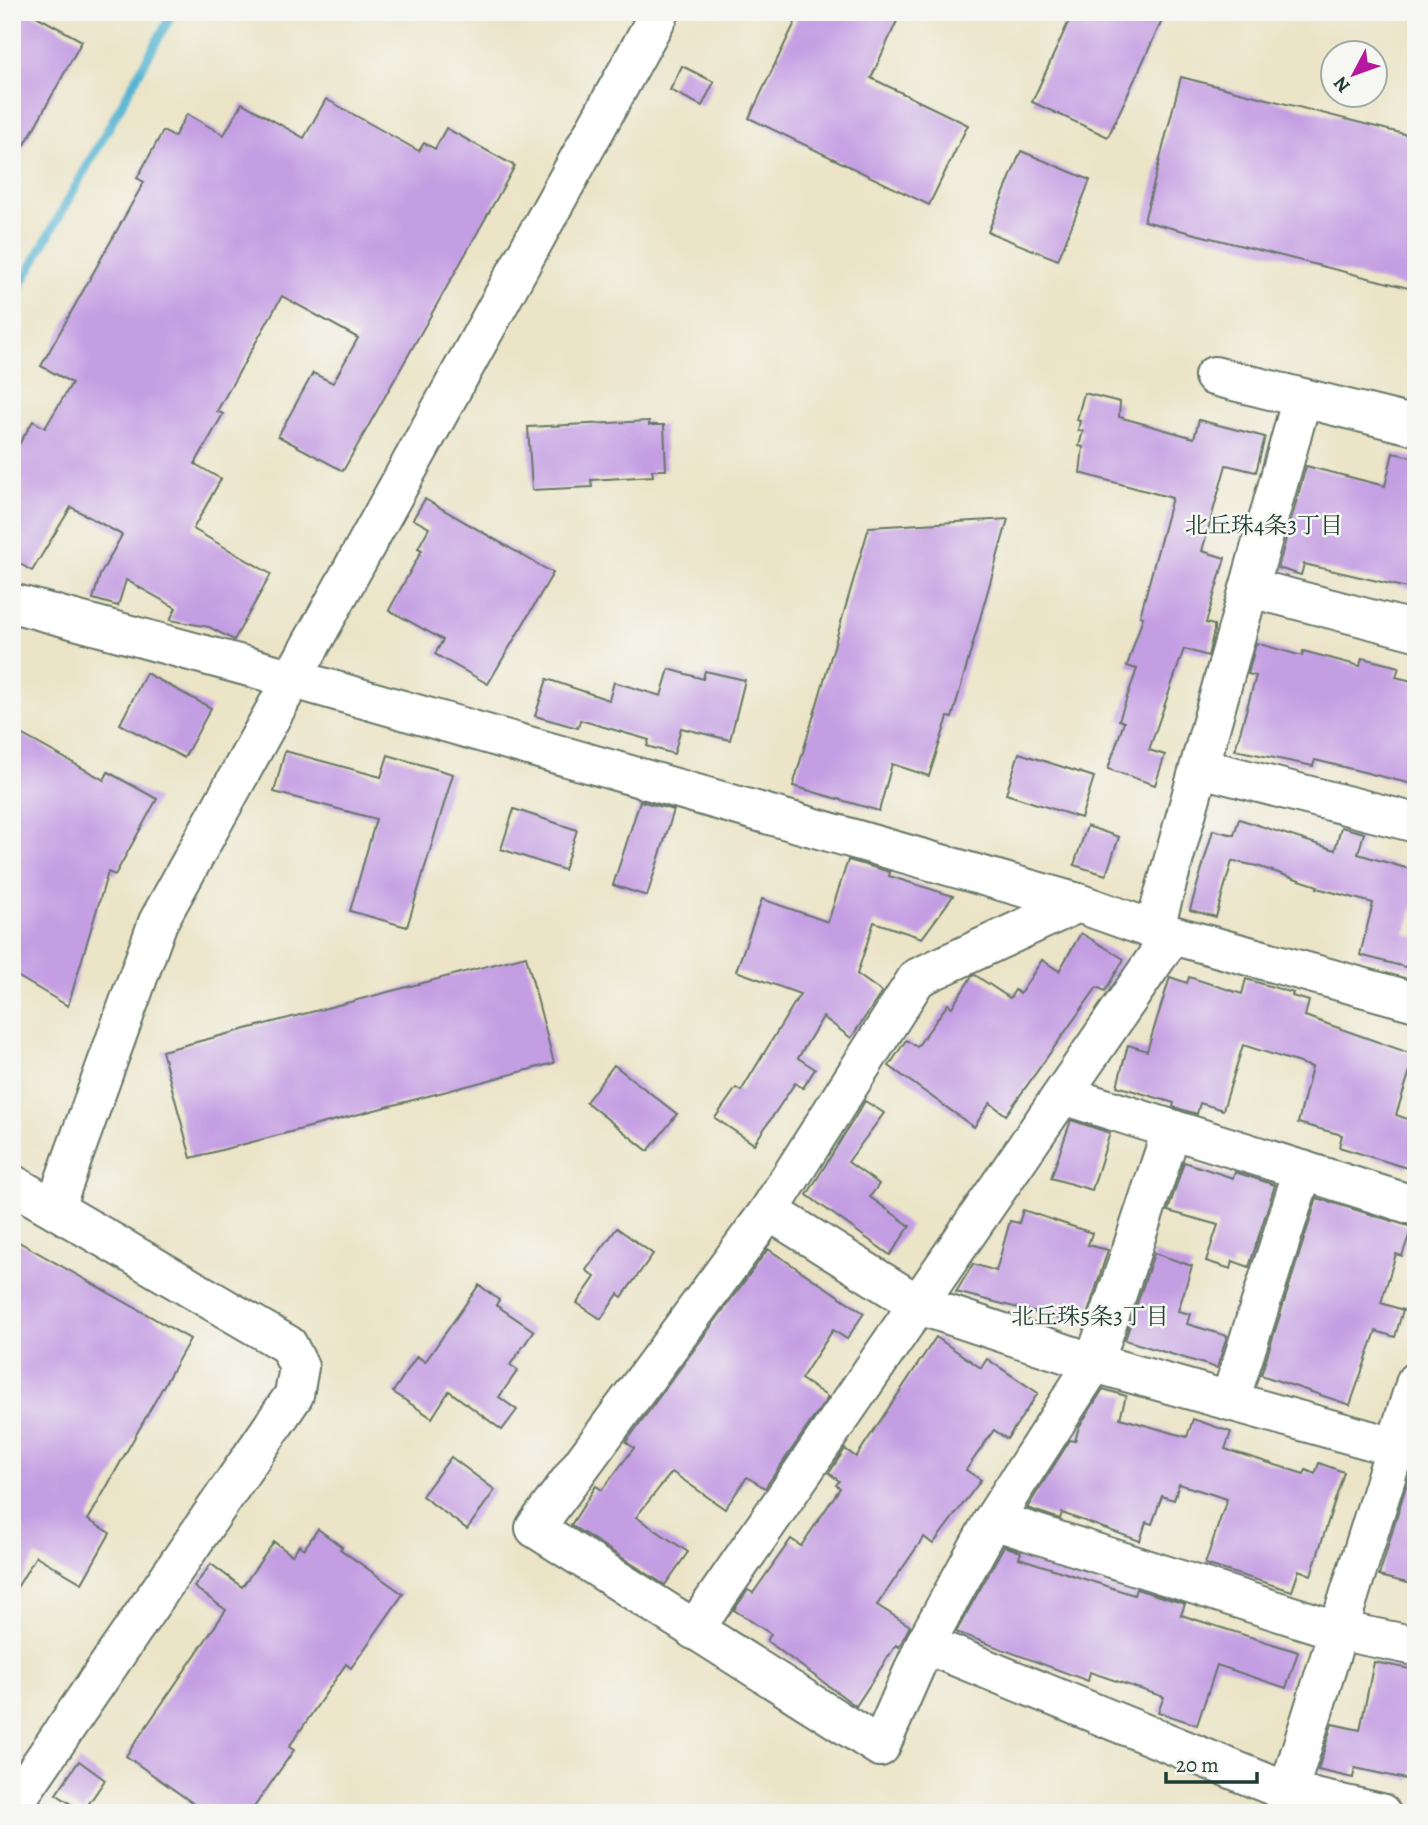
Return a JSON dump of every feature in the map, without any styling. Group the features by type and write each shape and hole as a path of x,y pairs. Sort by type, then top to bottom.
{"street":[{"path":"55,1207 158,922 660,12"},
{"path":"1214,376 1416,426"},
{"path":"694,1630 1063,1095 1163,932 1201,768 1303,397"},
{"path":"1251,588 1416,631"},
{"path":"12,603 294,679 1077,903 1163,932 1416,1002"},
{"path":"1201,768 1416,824"},
{"path":"1077,903 917,978 768,1211 535,1528 880,1747 925,1644 993,1520 1094,1363 1172,1129"},
{"path":"1063,1095 1416,1206"},
{"path":"1230,1400 1303,1170"},
{"path":"12,1184 288,1345 299,1367 294,1395 12,1806"},
{"path":"768,1211 919,1305 1094,1363 1405,1450"},
{"path":"1288,1792 1336,1630 1405,1450 1416,1381"},
{"path":"993,1520 1336,1630 1416,1646"},
{"path":"925,1644 1288,1792 1381,1813"}],"building":[{"path":"12,12 29,12 82,41 12,168"},
{"path":"800,12 901,12 871,78 968,125 929,205 749,118"},
{"path":"1073,12 1166,12 1108,137 1032,102"},
{"path":"682,66 714,82 702,106 670,90"},
{"path":"1181,77 1416,137 1416,290 1144,221"},
{"path":"326,99 419,151 424,143 435,149 446,128 515,166 343,471 278,436 313,373 333,383 358,338 282,296 217,411 223,414 195,464 221,479 193,529 271,574 234,640 209,627 170,620 176,608 126,580 118,606 93,599 100,575 122,535 71,507 32,571 12,559 12,456 33,421 45,428 72,383 41,366 144,182 137,178 163,131 174,137 187,114 224,135 242,103 304,138"},
{"path":"1021,151 1090,180 1058,260 988,232"},
{"path":"1084,393 1120,402 1119,417 1194,438 1199,420 1265,437 1256,472 1226,465 1202,551 1225,558 1206,623 1214,625 1214,631 1208,656 1184,649 1149,750 1165,755 1155,785 1108,769 1124,722 1119,720 1137,669 1127,666 1143,617 1140,616 1172,498 1080,473 1083,447 1079,446 1083,431 1078,430 1080,421 1077,420"},
{"path":"649,421 649,425 664,425 666,470 652,470 653,476 591,480 592,487 532,490 528,427"},
{"path":"1393,453 1416,458 1416,590 1304,564 1301,575 1278,568 1306,466 1385,486"},
{"path":"425,499 553,573 488,684 435,654 443,640 389,610 422,550 418,548 429,528 413,519"},
{"path":"1008,519 952,718 948,717 929,776 892,764 879,811 793,786 869,527"},
{"path":"1256,643 1302,656 1303,651 1360,666 1362,658 1399,667 1396,677 1416,682 1416,785 1315,760 1313,766 1235,750 1256,676 1248,674"},
{"path":"669,669 703,679 705,671 745,680 730,740 681,728 674,754 647,746 649,740 580,720 578,728 535,716 547,679 609,700 614,682 661,696"},
{"path":"146,673 211,708 184,758 120,724"},
{"path":"12,729 104,780 108,772 157,799 115,875 108,872 68,1006 12,973"},
{"path":"285,751 381,777 388,755 453,774 407,927 350,911 376,819 274,792"},
{"path":"1019,753 1094,777 1081,818 1006,794"},
{"path":"640,801 674,810 647,896 613,885"},
{"path":"514,809 577,830 564,870 501,849"},
{"path":"1239,819 1335,850 1341,827 1364,833 1358,854 1416,871 1416,897 1405,934 1416,937 1416,970 1360,955 1373,903 1317,888 1318,886 1257,866 1232,861 1216,917 1190,910 1213,830 1234,835"},
{"path":"1087,826 1119,837 1106,875 1074,865"},
{"path":"848,860 890,872 889,876 953,896 922,938 874,922 857,974 882,992 851,1038 823,1017 798,1058 815,1069 803,1088 795,1083 754,1144 715,1118 736,1088 741,1091 800,994 736,971 762,899 828,922"},
{"path":"1081,933 1124,959 1105,991 1097,987 1006,1115 990,1103 974,1127 889,1066 906,1040 917,1047 948,1004 952,1007 972,976 975,975 1010,998 1015,990 1020,994 1042,960 1059,971"},
{"path":"526,956 554,1063 191,1158 162,1051"},
{"path":"1170,977 1187,983 1189,977 1242,994 1246,979 1293,993 1292,996 1309,1001 1305,1016 1415,1055 1396,1115 1416,1122 1416,1164 1409,1162 1407,1168 1339,1147 1342,1135 1298,1123 1312,1067 1243,1045 1223,1110 1200,1103 1197,1114 1173,1107 1174,1103 1117,1086 1128,1045 1147,1051"},
{"path":"614,1065 677,1114 648,1151 586,1102"},
{"path":"865,1101 884,1113 848,1162 879,1184 870,1197 910,1226 890,1255 807,1195"},
{"path":"1071,1120 1110,1133 1092,1190 1051,1178"},
{"path":"1184,1162 1233,1178 1235,1172 1275,1185 1249,1267 1233,1261 1231,1269 1206,1261 1218,1225 1168,1211"},
{"path":"1317,1198 1412,1227 1402,1256 1396,1254 1381,1303 1403,1310 1395,1337 1376,1331 1350,1405 1261,1375"},
{"path":"1023,1210 1092,1233 1088,1245 1108,1250 1084,1325 956,1292 973,1264 996,1271 1010,1221 1019,1223"},
{"path":"617,1228 653,1254 622,1297 618,1294 601,1319 577,1303 595,1277 586,1270"},
{"path":"12,1238 190,1339 88,1520 110,1533 82,1583 36,1556 12,1596"},
{"path":"768,1249 864,1313 847,1339 833,1330 801,1379 828,1397 765,1488 747,1477 725,1509 672,1472 636,1517 688,1552 665,1585 571,1525 596,1486 602,1490 634,1448 626,1442"},
{"path":"1154,1253 1192,1266 1178,1311 1190,1314 1187,1324 1227,1336 1217,1368 1125,1340"},
{"path":"479,1285 499,1300 496,1305 534,1331 510,1365 518,1370 499,1397 517,1410 502,1430 449,1391 432,1418 393,1392 417,1356 425,1362"},
{"path":"936,1337 981,1368 987,1359 1038,1393 1007,1439 994,1430 966,1470 981,1480 933,1544 924,1537 877,1605 910,1626 899,1647 896,1645 856,1706 767,1641 771,1634 734,1610 748,1590 753,1593 791,1539 801,1546 840,1488 836,1485 839,1481 829,1473 845,1449 856,1457"},
{"path":"1103,1389 1126,1396 1120,1418 1187,1437 1193,1419 1231,1432 1225,1449 1304,1474 1306,1470 1315,1474 1319,1463 1344,1472 1311,1575 1299,1570 1292,1591 1205,1564 1227,1499 1179,1484 1174,1500 1162,1496 1152,1524 1146,1522 1140,1541 1062,1513 1060,1519 1027,1508 1070,1440 1075,1441 1079,1427"},
{"path":"451,1457 495,1490 467,1529 422,1496"},
{"path":"1408,1479 1416,1480 1416,1585 1379,1576"},
{"path":"318,1529 342,1547 340,1549 403,1594 351,1668 346,1664 289,1747 294,1750 250,1813 207,1813 126,1756 226,1610 194,1587 211,1564 242,1587 274,1542 292,1555 299,1545 304,1549"},
{"path":"1004,1546 1021,1552 1019,1558 1134,1595 1136,1589 1185,1604 1181,1615 1298,1652 1286,1688 1217,1665 1197,1725 1158,1712 1164,1697 1090,1672 1088,1681 956,1632"},
{"path":"1374,1662 1416,1670 1416,1754 1410,1780 1355,1768 1353,1778 1318,1770 1332,1724 1360,1730"},
{"path":"79,1761 105,1780 83,1812 56,1794"}],"waterway":[{"path":"12,301 173,12"}],"district":[{"name":"北丘珠4条3丁目","path":"1264,525"},
{"name":"北丘珠5条3丁目","path":"1090,1316"}]}
